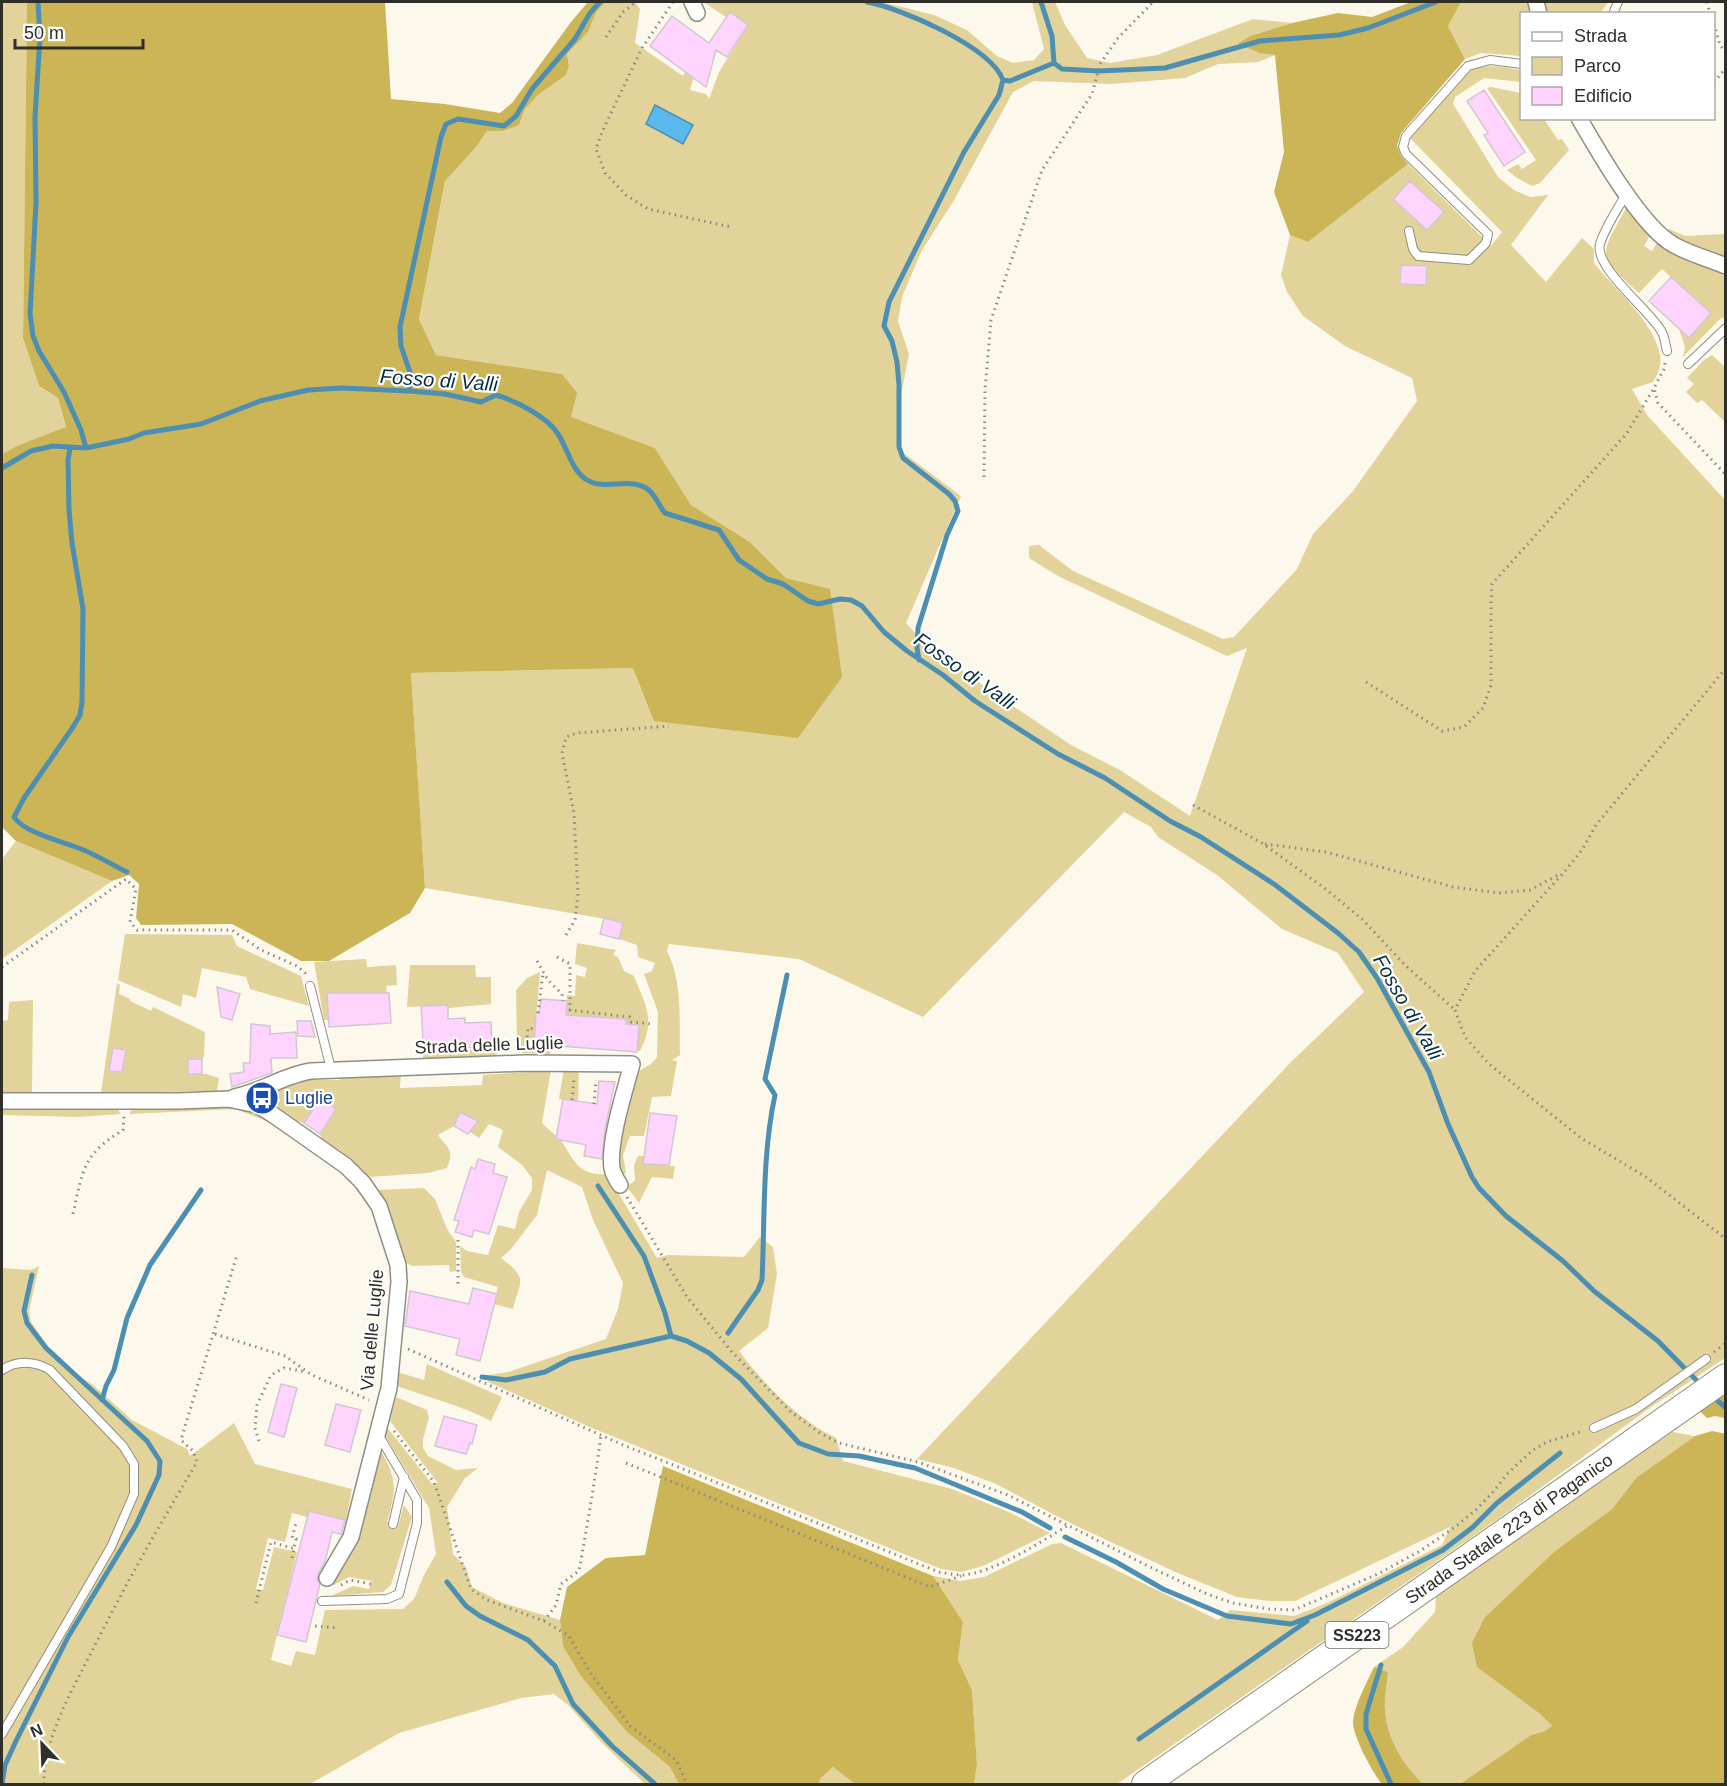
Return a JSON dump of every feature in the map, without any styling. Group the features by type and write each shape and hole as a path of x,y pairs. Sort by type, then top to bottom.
{"highway":[{"name":"Strada Statale 223 di Paganico","path":"1144,1785 1725,1377"}],"street":[{"path":"1581,120 1626,194 1658,233 1672,245 1725,266"},
{"name":"Strada delle Luglie","path":"228,1099 257,1091 292,1075 331,1069 575,1062 632,1064 618,1116 612,1160 612,1170 620,1185"},
{"name":"Via delle Luglie","path":"2,1101 124,1102 228,1099 250,1103 272,1114 346,1166 363,1183 379,1206 398,1265 399,1282 389,1388 351,1537 330,1584"}],"lane":[{"path":"1409,231 1413,249 1418,256 1469,260 1486,243 1488,234 1406,153 1403,147 1406,136 1468,66 1479,61 1490,60 1520,64"},
{"path":"1626,194 1601,242 1599,252 1602,262 1610,273 1648,312 1662,332 1667,351"},
{"path":"1688,364 1725,328"},
{"path":"310,986 331,1069"},
{"path":"1594,1428 1636,1409 1706,1359"},
{"path":"2,1370 23,1362 40,1364 50,1370 123,1446 134,1464 134,1494 111,1547 2,1734"},
{"path":"322,1601 387,1599 399,1594 417,1523 417,1500 378,1433"},
{"path":"393,1524 404,1477"}],"path":[{"path":"606,37 623,12 636,2"},
{"path":"673,2 642,48 596,149 605,173 626,195 648,209 731,227"},
{"path":"984,477 985,390 991,320 1042,170 1092,94 1100,64 1118,38 1153,2"},
{"path":"1715,30 1725,53"},
{"path":"1715,80 1725,68"},
{"path":"1366,682 1442,731 1464,727 1482,708 1491,685 1492,584 1627,433 1664,369 1667,351"},
{"path":"1654,388 1658,403 1725,475"},
{"path":"1455,1010 1475,971 1582,850 1596,825 1725,668"},
{"path":"566,935 575,920 578,894 574,813 562,753 566,737 577,733 669,726"},
{"path":"1193,805 1262,843 1323,887 1362,919 1405,964 1455,1010 1465,1036 1489,1064 1581,1138 1646,1177 1725,1239"},
{"path":"1262,843 1326,852 1453,887 1499,893 1530,890 1564,871"},
{"path":"2,967 126,879 136,889 130,922 137,930 232,930 261,950 297,966 305,973 310,986"},
{"path":"557,957 570,964 570,1015"},
{"path":"537,961 562,994 563,1001"},
{"path":"538,1013 543,971"},
{"path":"569,1010 630,1017 631,1022 652,1024"},
{"path":"525,1063 528,1028 535,1029"},
{"path":"572,1100 575,1062"},
{"path":"594,1104 597,1063"},
{"path":"73,1214 87,1161 104,1142 123,1130 124,1102"},
{"path":"620,1185 687,1297 732,1352 790,1411 820,1433 839,1443 918,1462 1008,1495 1207,1594 1233,1603 1269,1609 1294,1610 1380,1573 1420,1551 1455,1527 1477,1509 1508,1473 1533,1450 1562,1436 1594,1428"},
{"path":"458,1240 458,1284"},
{"path":"44,1785 44,1773 55,1728 70,1695 129,1578 197,1462 193,1451 181,1440 237,1255"},
{"path":"214,1334 285,1356 308,1373 383,1412 434,1482 471,1590 487,1600 544,1621 568,1636 589,1671 631,1727 676,1760 687,1785"},
{"path":"393,1343 601,1435 928,1568 962,1575"},
{"path":"260,1441 255,1428 257,1405 271,1375 284,1368 308,1373"},
{"path":"544,1621 556,1605 561,1584 579,1571 589,1507 594,1490 601,1435"},
{"path":"626,1463 930,1587 962,1575 985,1570 1067,1526"},
{"path":"292,1558 296,1539 292,1538 296,1523"},
{"path":"256,1603 271,1542 294,1549"},
{"path":"330,1584 350,1580 371,1584"},
{"path":"315,1626 337,1628"}],"green space":[{"path":"2,2 27,2 23,338 39,386 58,398 66,428 19,445 2,454"},
{"path":"606,2 635,2 640,9 635,43 683,76 690,66 696,69 690,90 706,94 709,99 719,72 748,25 730,12 726,17 703,2 882,2 934,15 967,30 997,56 1013,63 1034,60 1044,49 1032,2 1055,2 1065,25 1087,58 1110,63 1157,55 1253,19 1292,23 1250,36 1239,42 1259,53 1275,55 1258,62 1218,64 1185,78 1111,84 1034,81 1013,92 953,202 922,250 902,297 898,321 909,354 900,400 901,451 961,496 906,623 926,645 1001,698 1071,745 1120,770 1190,816 1247,648 1227,656 1058,576 1029,558 1029,546 1039,545 1073,571 1223,639 1234,637 1297,569 1313,534 1353,491 1417,401 1412,378 1345,346 1303,316 1287,292 1281,275 1290,235 1308,242 1408,164 1491,246 1502,232 1409,137 1461,76 1490,66 1520,70 1520,82 1484,78 1455,97 1453,104 1498,177 1514,190 1530,197 1548,195 1511,245 1546,282 1582,238 1594,249 1594,263 1642,318 1656,342 1660,355 1659,369 1653,382 1632,389 1647,415 1725,500 1725,1358 1651,1407 1502,1516 1117,1784 974,1784 977,1765 972,1690 958,1660 963,1622 933,1576 960,1581 984,1577 1052,1544 1061,1543 1218,1620 1230,1610 1294,1616 1327,1603 1442,1545 1450,1527 1295,1601 1237,1597 1180,1574 1072,1524 996,1484 954,1468 917,1459 1290,1063 1364,992 1338,953 1282,929 1217,875 1158,837 1151,827 1124,812 923,1017 799,959 669,944 667,951 678,988 680,1055 672,1060 677,1061 671,1096 652,1097 644,1136 630,1136 623,1155 626,1173 621,1175 620,1137 637,1072 651,1064 657,1057 658,1012 644,974 652,971 655,963 638,957 637,945 619,939 623,922 425,888 411,673 633,668 830,590 786,578 750,542 691,505 655,448 570,417 562,374 436,355 419,319 445,181 477,146 487,131 503,131 519,125 525,109 538,95 566,75 569,66 567,54 588,32 597,11"},
{"path":"1461,2 1528,2 1530,12 1520,12 1520,56 1481,53 1465,59 1448,26"},
{"path":"1544,2 1608,2 1601,12 1547,12"},
{"path":"1487,88 1520,93 1520,120 1545,120 1558,140 1562,139 1569,150 1540,183 1532,186 1507,170 1518,164 1522,169 1536,160"},
{"path":"1626,208 1650,231 1644,246 1652,251 1658,242 1670,251 1725,274 1725,317 1720,319 1683,357 1685,347 1679,329 1689,337 1711,313 1662,269 1639,293 1615,270 1606,255 1607,247"},
{"path":"1669,229 1685,236 1725,234 1725,259 1679,241 1668,233"},
{"path":"1712,355 1725,367 1725,422 1702,400 1697,403 1686,392 1694,384 1687,378"},
{"path":"16,841 112,881 2,959 2,859"},
{"path":"125,934 232,935 237,946 301,976 309,1006 250,989 246,977 202,968 196,998 183,994 181,1007 118,980"},
{"path":"577,943 616,950 613,955 618,957 624,971 634,976 648,1013 648,1030 640,1051 637,1050 639,1025 626,1024 626,1019 566,1015 567,995 575,996 576,975 585,977 587,968 575,964"},
{"path":"366,959 367,967 396,965 397,985 386,986 387,993 328,993 329,1020 324,1020 314,962"},
{"path":"410,965 475,965 476,977 491,977 491,1004 448,1008 447,1005 407,1007"},
{"path":"540,972 534,1044 551,1045 550,1054 522,1053 517,1048 516,990 527,978"},
{"path":"117,983 120,985 119,994 130,1001 151,1011 153,1007 205,1032 204,1056 202,1059 189,1059 189,1074 206,1074 219,1078 217,1091 101,1093"},
{"path":"33,1000 32,1092 2,1092 2,1021 8,1020 9,1002"},
{"path":"423,1040 429,1040 430,1050 495,1048 497,1055 490,1058 423,1059"},
{"path":"564,1068 579,1068 578,1101 559,1099"},
{"path":"551,1070 542,1123 556,1136 556,1140 561,1140 578,1166 590,1172 607,1174 657,1258 668,1255 744,1257 760,1237 773,1247 777,1274 768,1328 739,1351 795,1411 836,1438 843,1461 952,1489 1011,1513 1050,1533 983,1566 961,1572 941,1569 592,1428 488,1382 489,1375 508,1372 606,1339 618,1309 623,1283 593,1220 582,1187 547,1170 537,1215 511,1249 501,1258 519,1275 520,1285 513,1309 494,1304 498,1287 464,1277 461,1272 460,1246 467,1251 488,1255 498,1225 515,1229 519,1212 532,1190 532,1178 522,1165 498,1147 503,1130 489,1124 479,1138 470,1132 477,1121 460,1112 454,1126 438,1135 450,1153 447,1168 428,1173 368,1177 342,1152 322,1140 320,1134 336,1108 320,1098 304,1123 297,1121 273,1104 280,1101 276,1089 305,1080 339,1080 349,1074 401,1073 400,1088 482,1085 483,1075"},
{"path":"229,1104 252,1109 269,1122 236,1109 129,1114 133,1108"},
{"path":"2,1108 117,1108 121,1114 78,1117 2,1115"},
{"path":"638,1156 644,1156 643,1164 675,1166 673,1179 652,1177 639,1203 627,1187 635,1180 634,1165"},
{"path":"424,1188 435,1199 447,1229 456,1242 456,1271 450,1272 449,1265 412,1266 403,1261 376,1190"},
{"path":"39,1266 29,1311 31,1322 48,1346 80,1377 92,1384 132,1420 187,1449 190,1456 234,1423 255,1464 352,1489 346,1520 309,1511 307,1517 292,1513 285,1542 268,1538 256,1589 263,1590 274,1547 297,1552 271,1660 291,1666 296,1651 315,1655 325,1610 403,1609 414,1599 436,1554 429,1508 384,1434 386,1426 432,1484 438,1483 390,1421 396,1397 427,1410 429,1418 423,1448 428,1456 456,1470 478,1468 465,1478 447,1507 453,1554 466,1567 472,1587 503,1603 560,1620 563,1646 627,1732 670,1767 679,1784 645,1784 603,1744 568,1705 554,1694 521,1698 399,1733 310,1784 2,1784 2,1268 31,1270"},
{"path":"427,1364 502,1397 491,1421 457,1406 397,1386 397,1372 424,1380"},
{"path":"1672,1432 1695,1436 1636,1478 1612,1509 1555,1551 1485,1617 1539,1713 1552,1726 1545,1731 1531,1735 1460,1784 1423,1784 1409,1768 1393,1741 1385,1710 1388,1672 1374,1667 1403,1647 1435,1612 1436,1593"},
{"path":"380,1449 390,1469 394,1484 393,1501 387,1522 398,1526 404,1505 412,1517 391,1585 383,1592 331,1596 353,1586 369,1589 372,1581 349,1577 332,1586"},
{"path":"833,1767 855,1784 819,1784 820,1779"}],"shaded area":[{"path":"27,2 385,2 391,99 445,104 500,113 512,103 588,2 606,2 597,11 588,32 567,54 569,66 566,75 538,95 525,109 519,125 503,131 487,131 477,146 445,181 419,319 436,355 562,374 577,393 571,417 655,448 691,505 750,542 786,578 830,589 842,677 798,738 654,721 633,668 411,673 425,888 410,913 329,961 301,961 232,924 141,925 136,918 139,884 129,875 112,881 16,841 2,827 2,454 66,427 58,398 39,386 23,338"},
{"path":"1411,2 1461,2 1448,26 1465,59 1401,133 1397,146 1401,156 1408,164 1308,242 1290,235 1274,192 1284,152 1275,55 1259,53 1238,43 1250,36 1292,23 1338,13 1372,17"},
{"path":"1724,1395 1725,1418 1715,1416 1707,1418 1700,1411"},
{"path":"1712,1431 1726,1434 1725,1784 1460,1784 1531,1735 1545,1731 1552,1726 1539,1713 1477,1667 1472,1643 1485,1617 1555,1551 1612,1509 1636,1478 1695,1436"},
{"path":"663,1466 933,1576 963,1622 958,1660 972,1690 977,1765 974,1784 855,1784 833,1767 820,1779 819,1784 679,1784 670,1767 627,1732 581,1676 563,1646 560,1620 567,1587 606,1558 645,1555"},
{"path":"1374,1667 1388,1672 1385,1710 1393,1741 1409,1768 1423,1784 1382,1784 1368,1763 1355,1734 1354,1713"}],"water":[{"path":"655,105 693,125 683,144 646,124"}],"building":[{"path":"730,12 748,25 727,57 716,50 706,87 650,46 672,16 709,43"},
{"path":"1484,90 1525,152 1504,166 1484,135 1488,133 1467,101"},
{"path":"1410,181 1444,212 1427,230 1393,199"},
{"path":"1401,265 1427,266 1426,285 1400,284"},
{"path":"1671,277 1711,313 1689,338 1649,301"},
{"path":"604,918 623,923 619,939 600,934"},
{"path":"217,987 240,994 232,1020 221,1017"},
{"path":"327,993 389,993 391,1023 329,1027"},
{"path":"541,999 567,1001 566,1015 626,1019 626,1024 639,1025 637,1052 534,1044 536,1013 539,1013"},
{"path":"448,1005 448,1019 465,1018 465,1023 491,1022 492,1046 429,1050 429,1040 423,1040 421,1006"},
{"path":"297,1021 311,1021 315,1037 298,1036"},
{"path":"251,1024 270,1026 270,1034 296,1032 297,1058 271,1058 272,1073 232,1087 230,1074 244,1072 243,1063 250,1063"},
{"path":"113,1048 126,1050 122,1072 109,1071"},
{"path":"188,1059 202,1059 202,1074 188,1074"},
{"path":"599,1081 615,1082 605,1129 602,1159 584,1156 586,1145 556,1139 563,1099 597,1104"},
{"path":"321,1098 336,1109 320,1134 304,1123"},
{"path":"460,1112 478,1121 468,1134 454,1126"},
{"path":"650,1113 677,1116 669,1165 643,1164"},
{"path":"478,1159 495,1164 493,1173 507,1177 489,1234 474,1230 472,1237 455,1232 459,1221 454,1220 471,1167 475,1169"},
{"path":"473,1288 497,1294 480,1361 456,1355 460,1339 405,1326 410,1291 469,1304"},
{"path":"281,1384 297,1388 284,1437 268,1432"},
{"path":"336,1404 361,1410 350,1452 325,1445"},
{"path":"444,1416 477,1425 472,1444 470,1443 466,1454 435,1446"},
{"path":"309,1511 345,1520 341,1534 332,1532 325,1562 318,1574 317,1579 320,1584 306,1642 277,1635"}],"waterway":[{"path":"38,2 40,37 35,117 36,203 30,314 33,336 39,351 64,392 81,430 86,448"},
{"path":"409,391 412,378 401,346 400,327 441,137 446,124 458,119 504,126 516,116 532,89 575,39 590,13 600,2"},
{"path":"867,2 901,12 964,42 995,67 1003,80 999,95 964,152 889,302 884,326 892,341 897,362 899,447 903,458 949,494 955,501 958,511 947,535 918,628 919,660"},
{"path":"1003,80 1010,81 1054,63 1052,36 1041,2"},
{"path":"1054,63 1062,69 1099,71 1165,68 1260,41 1339,35 1368,28 1436,2"},
{"name":"Fosso di Valli","path":"2,468 31,451 53,446 86,448 129,439 144,433 201,424 260,401 308,390 342,388 409,391 445,394 481,402 496,395 521,405 547,421 561,440 577,471 587,480 601,484 631,484 646,488 665,513 719,530 739,560 767,579 783,584 808,601 818,604 840,599 851,600 862,606 884,632 975,701 1058,754 1105,778 1170,821 1201,837 1274,884 1338,933 1359,952 1377,978 1429,1072 1448,1124 1479,1188 1506,1216 1563,1261 1594,1291 1658,1341 1702,1386"},
{"path":"70,448 68,460 69,510 83,609 82,702 80,715 73,727 24,798 14,817 26,828 87,851 127,872"},
{"path":"728,1333 758,1290 762,1280 766,1164 775,1095 765,1079 787,975"},
{"path":"598,1186 644,1256 671,1336 687,1341 709,1353 741,1379 799,1443 828,1454 859,1456 915,1468 1022,1512 1050,1528"},
{"path":"102,1400 114,1370 127,1318 150,1265 201,1190"},
{"path":"2,1784 5,1765 68,1637 136,1525 159,1475 160,1461 147,1441 46,1348 27,1323 24,1311 32,1275"},
{"path":"482,1377 506,1380 545,1372 570,1359 671,1336"},
{"name":"Fosso di Valli","path":"1711,1395 1726,1408"},
{"path":"1065,1537 1116,1562 1163,1589 1227,1616 1291,1624 1315,1615 1443,1550 1560,1453"},
{"path":"447,1582 466,1606 480,1616 528,1640 555,1666 573,1704 612,1746 655,1784"},
{"path":"1139,1739 1307,1621"},
{"path":"1381,1665 1366,1714 1366,1729 1391,1784"}],"place":[{"name":"Luglie","path":"262,1098"}]}
